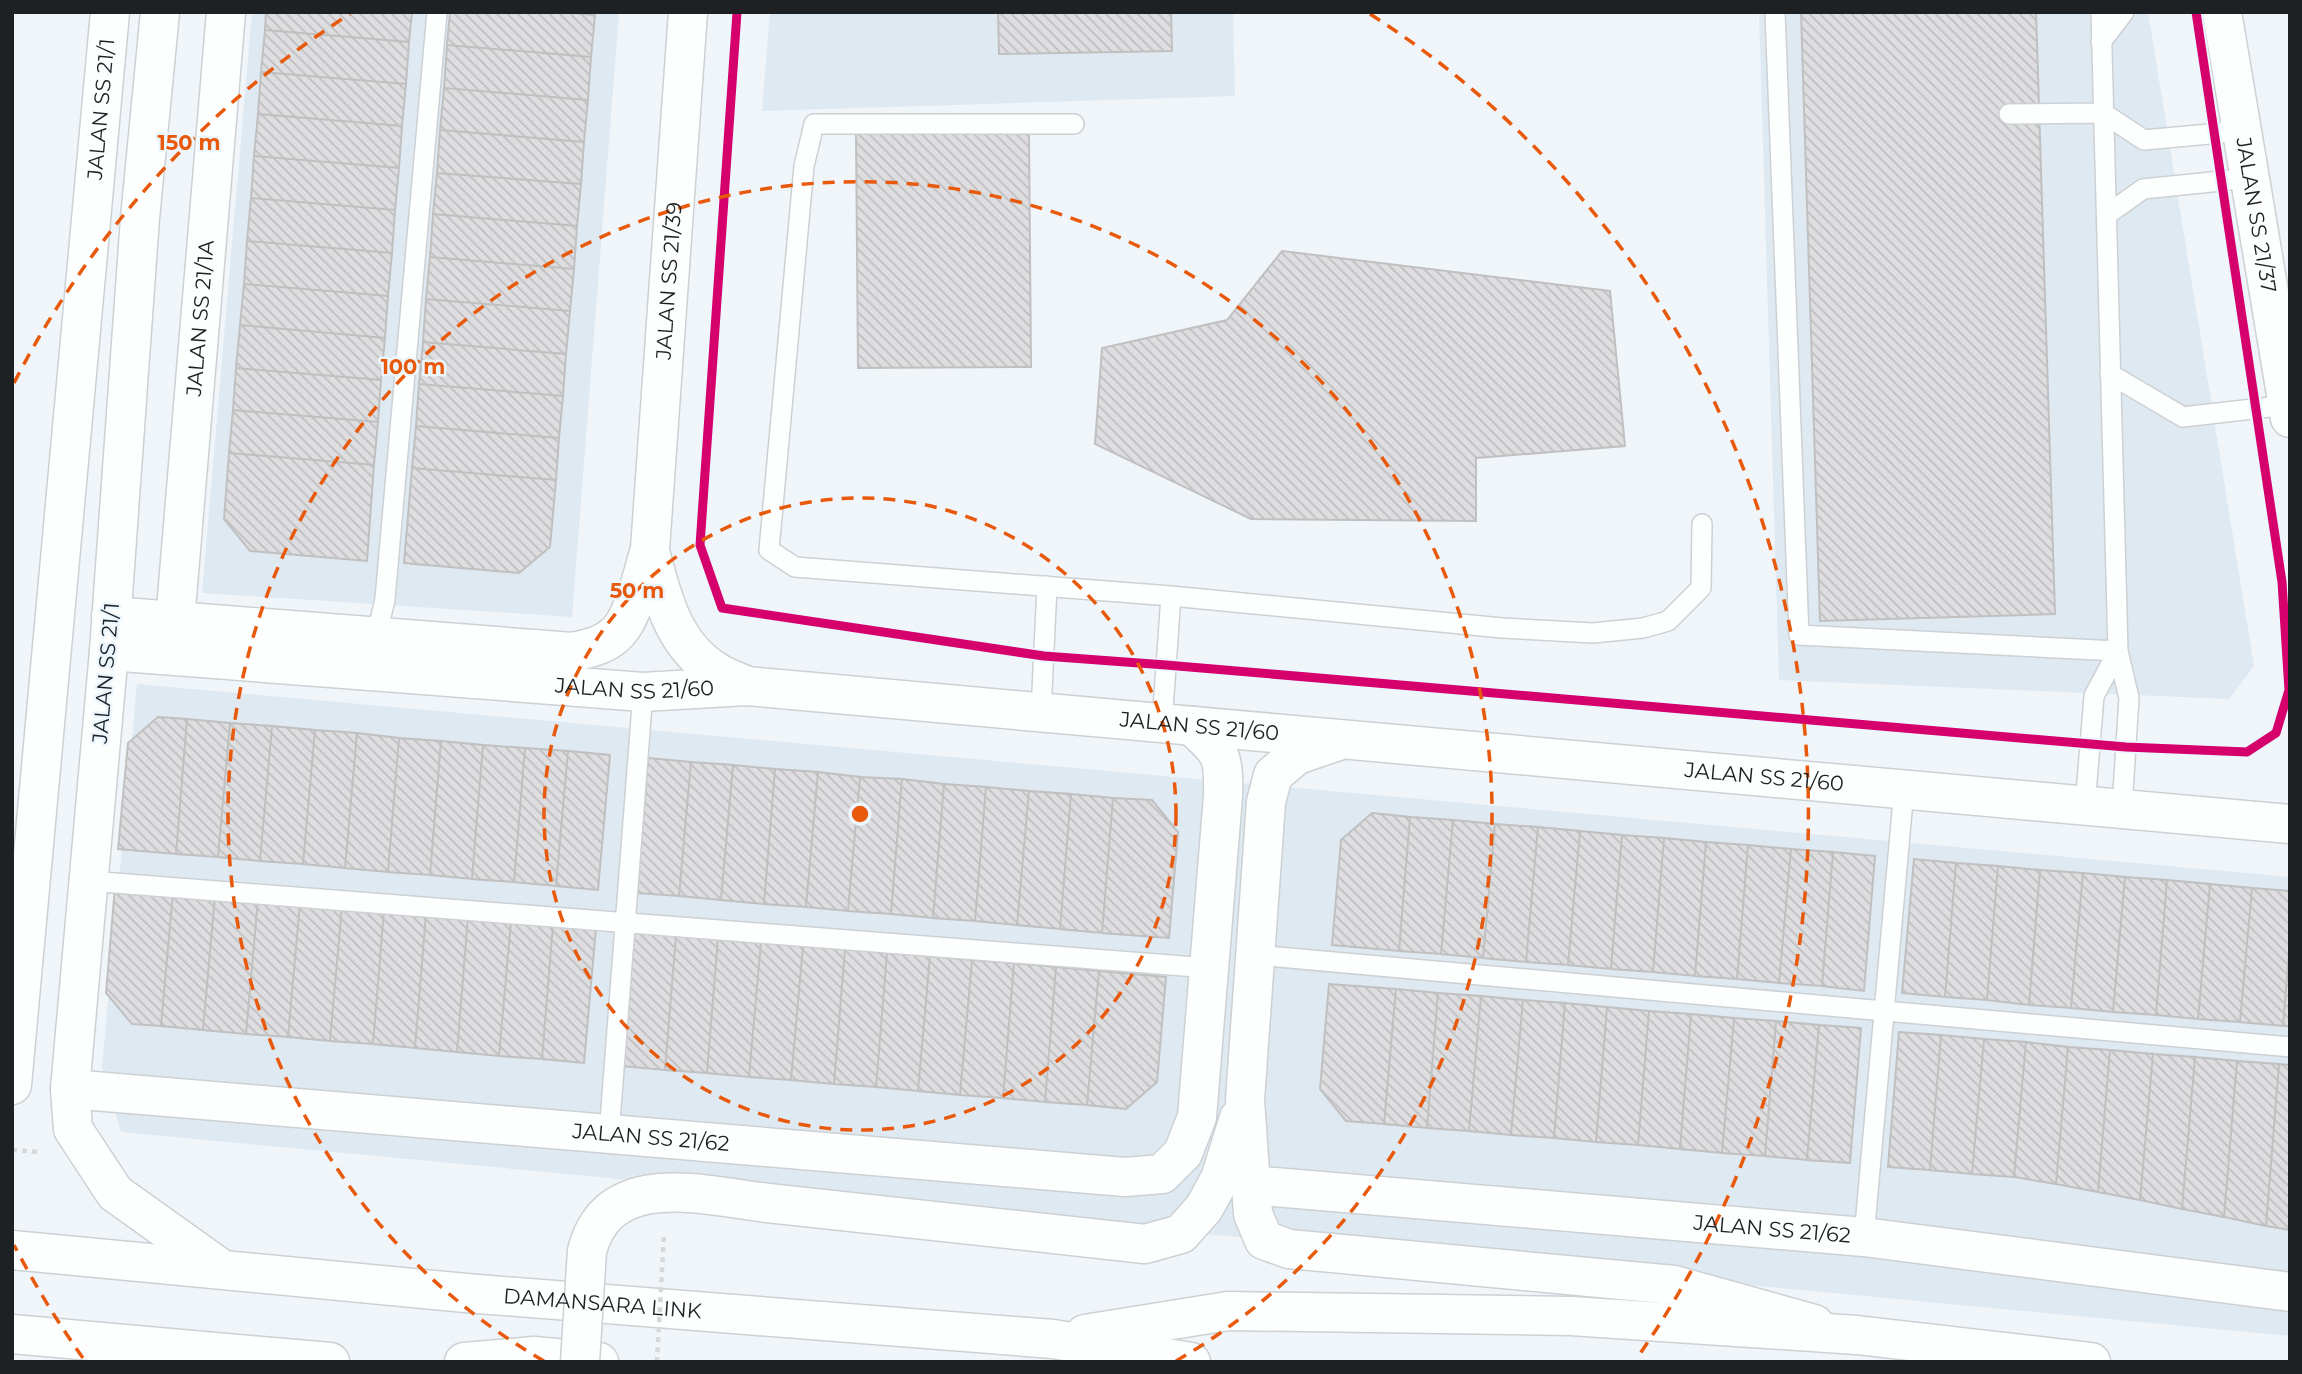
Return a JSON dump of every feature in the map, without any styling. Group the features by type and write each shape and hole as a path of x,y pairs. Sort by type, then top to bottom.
{"main road":[{"name":"JALAN SS 21/1","path":"12,1085 110,12"},
{"name":"JALAN SS 21/1","path":"160,12 140,218 110,633 70,1089 73,1129 115,1194 220,1268"},
{"name":"JALAN SS 21/1A","path":"175,621 226,12"},
{"name":"JALAN SS 21/39","path":"572,652 592,648 618,632 636,598 650,549 688,12"},
{"name":"JALAN SS 21/37","path":"2222,12 2289,412"},
{"name":"JALAN SS 21/39","path":"650,549 664,605 683,642 717,673 747,686"},
{"name":"JALAN SS 21/60","path":"110,633 175,621 572,652"},
{"name":"JALAN SS 21/60","path":"110,633 643,692 747,686 2275,823"},
{"name":"JALAN SS 21/62","path":"70,1089 1125,1177 1162,1174 1183,1153 1197,1116 1223,763 1214,746 1177,724"},
{"path":"1344,739 1297,755 1273,775 1266,802 1245,1100 1253,1214 1264,1240 1289,1249 1674,1285 1857,1335"},
{"path":"2275,823 2290,794"},
{"path":"580,1362 587,1251 597,1226 614,1209 642,1194 655,1192 768,1203 1145,1244 1181,1234 1204,1208 1220,1180 1245,1100"},
{"name":"JALAN SS 21/62","path":"1251,1185 1864,1237 2290,1292"},
{"name":"DAMANSARA LINK","path":"12,1250 466,1293 1053,1339 1191,1362"},
{"path":"1053,1339 1228,1311 1571,1316 1857,1335 2091,1362"},
{"path":"12,1334 330,1362"},
{"path":"464,1362 534,1356 599,1362"}],"lane":[{"path":"376,638 386,599 437,12"},
{"path":"1775,12 1799,635 2118,651"},
{"path":"2101,12 2118,651 2129,698 2103,807"},
{"path":"2101,43 2124,12"},
{"path":"2008,114 2103,113 2144,140 2242,131"},
{"path":"1074,124 814,124 804,166 769,550 794,567 1171,596 1502,628 1593,633 1643,628 1668,621 1701,588 1702,524"},
{"path":"2108,214 2143,189 2250,178"},
{"path":"2110,374 2183,416 2289,412"},
{"path":"1041,712 1047,586"},
{"path":"1171,596 1177,724"},
{"path":"2103,807 2094,696 2118,651"},
{"path":"609,1134 643,692"},
{"path":"1864,1237 1904,789"},
{"path":"89,881 1209,968"},
{"path":"1255,955 2290,1046"}],"path":[{"path":"657,1362 664,1232"}],"shaded area":[{"path":"252,12 619,12 572,617 202,593"},
{"path":"770,12 1233,12 1235,96 762,111"},
{"path":"1759,12 2148,12 2254,666 2229,699 1779,680"},
{"path":"137,684 2290,877 2290,1336 121,1132 102,1067"}],"building":[{"path":"266,12 412,12 409,42 265,30"},
{"path":"450,12 560,12 595,15 591,57 447,45"},
{"path":"998,12 1171,12 1172,51 999,54"},
{"path":"1801,12 2036,12 2055,614 1820,621"},
{"path":"265,30 409,42 406,84 261,72"},
{"path":"447,45 591,57 588,100 444,88"},
{"path":"261,72 406,84 402,126 258,114"},
{"path":"444,88 588,100 584,142 440,130"},
{"path":"258,114 402,126 399,168 254,156"},
{"path":"440,130 584,142 581,184 437,173"},
{"path":"1029,132 1031,367 858,368 856,133"},
{"path":"254,156 399,168 395,210 251,198"},
{"path":"437,173 581,184 577,226 433,214"},
{"path":"251,198 395,210 392,253 247,241"},
{"path":"433,214 577,226 574,269 430,257"},
{"path":"247,241 392,253 388,296 244,284"},
{"path":"1282,251 1610,291 1625,446 1476,458 1476,521 1251,519 1095,444 1102,348 1227,320"},
{"path":"430,257 574,269 570,311 426,299"},
{"path":"244,284 388,296 385,338 240,325"},
{"path":"426,299 570,311 566,354 423,342"},
{"path":"240,325 385,338 381,380 236,368"},
{"path":"423,342 566,354 563,396 419,384"},
{"path":"236,368 381,380 378,422 233,410"},
{"path":"419,384 563,396 559,438 416,426"},
{"path":"233,410 378,422 374,465 229,453"},
{"path":"416,426 559,438 556,480 412,468"},
{"path":"229,453 374,465 367,561 250,551 224,519"},
{"path":"412,468 556,480 550,547 519,573 404,563"},
{"path":"158,717 187,719 176,854 118,849 128,743"},
{"path":"187,719 230,723 218,857 176,854"},
{"path":"230,723 272,726 260,861 218,857"},
{"path":"272,726 315,730 303,864 260,861"},
{"path":"315,730 357,733 345,868 303,864"},
{"path":"357,733 399,738 388,872 345,868"},
{"path":"399,738 441,741 430,875 388,872"},
{"path":"441,741 483,745 472,879 430,875"},
{"path":"483,745 525,748 514,882 472,879"},
{"path":"525,748 568,751 556,886 514,882"},
{"path":"568,751 610,755 598,890 556,886"},
{"path":"648,758 691,762 679,896 637,893"},
{"path":"691,762 733,765 721,900 679,896"},
{"path":"733,765 775,769 764,904 721,900"},
{"path":"775,769 818,772 806,907 764,904"},
{"path":"818,772 860,777 848,911 806,907"},
{"path":"860,777 902,779 891,914 848,911"},
{"path":"902,779 944,784 933,918 891,914"},
{"path":"944,784 986,787 975,921 933,918"},
{"path":"986,787 1029,791 1017,925 975,921"},
{"path":"1029,791 1071,794 1060,929 1017,925"},
{"path":"1071,794 1113,798 1102,933 1060,929"},
{"path":"1113,798 1152,800 1178,832 1169,938 1102,933"},
{"path":"1372,813 1410,817 1399,951 1332,945 1341,840"},
{"path":"1410,817 1453,820 1441,954 1399,951"},
{"path":"1453,820 1495,824 1483,958 1441,954"},
{"path":"1495,824 1538,827 1526,962 1483,958"},
{"path":"1538,827 1580,831 1568,965 1526,962"},
{"path":"1580,831 1622,835 1611,969 1568,965"},
{"path":"1622,835 1664,838 1653,972 1611,969"},
{"path":"1664,838 1706,842 1695,976 1653,972"},
{"path":"1706,842 1748,845 1737,979 1695,976"},
{"path":"1748,845 1791,849 1779,983 1737,979"},
{"path":"1791,849 1833,852 1822,986 1779,983"},
{"path":"1833,852 1875,856 1864,991 1822,986"},
{"path":"1914,859 1956,863 1945,997 1902,993"},
{"path":"1956,863 1998,866 1987,1000 1945,997"},
{"path":"1998,866 2040,870 2029,1005 1987,1000"},
{"path":"2040,870 2083,873 2071,1008 2029,1005"},
{"path":"2083,873 2125,877 2113,1012 2071,1008"},
{"path":"2125,877 2167,880 2156,1015 2113,1012"},
{"path":"2167,880 2210,884 2198,1019 2156,1015"},
{"path":"2210,884 2252,888 2240,1022 2198,1019"},
{"path":"115,887 173,892 161,1026 132,1024 106,993"},
{"path":"2252,888 2290,891 2290,941 2283,1026 2240,1022"},
{"path":"173,892 215,896 203,1030 161,1026"},
{"path":"215,896 258,899 246,1034 203,1030"},
{"path":"258,899 300,903 288,1037 246,1034"},
{"path":"300,903 342,906 330,1041 288,1037"},
{"path":"342,906 384,910 373,1044 330,1041"},
{"path":"384,910 426,914 415,1048 373,1044"},
{"path":"426,914 468,917 457,1052 415,1048"},
{"path":"468,917 511,921 499,1056 457,1052"},
{"path":"511,921 553,924 542,1059 499,1056"},
{"path":"553,924 596,928 584,1063 542,1059"},
{"path":"634,931 676,935 665,1070 622,1066"},
{"path":"676,935 718,938 707,1073 665,1070"},
{"path":"718,938 761,942 749,1077 707,1073"},
{"path":"2290,941 2290,1026 2283,1026"},
{"path":"761,942 803,946 791,1080 749,1077"},
{"path":"803,946 845,949 834,1084 791,1080"},
{"path":"845,949 887,953 876,1087 834,1084"},
{"path":"887,953 930,956 918,1091 876,1087"},
{"path":"930,956 972,960 960,1095 918,1091"},
{"path":"972,960 1014,963 1003,1098 960,1095"},
{"path":"1014,963 1056,967 1045,1102 1003,1098"},
{"path":"1056,967 1099,971 1087,1105 1045,1102"},
{"path":"1099,971 1166,977 1157,1082 1126,1109 1087,1105"},
{"path":"1329,984 1396,989 1384,1124 1346,1121 1320,1089"},
{"path":"1396,989 1438,993 1427,1128 1384,1124"},
{"path":"1438,993 1481,996 1469,1131 1427,1128"},
{"path":"1481,996 1523,1000 1511,1135 1469,1131"},
{"path":"1523,1000 1565,1003 1554,1138 1511,1135"},
{"path":"1565,1003 1607,1007 1596,1142 1554,1138"},
{"path":"1607,1007 1649,1011 1638,1145 1596,1142"},
{"path":"1649,1011 1691,1014 1680,1149 1638,1145"},
{"path":"1691,1014 1734,1018 1722,1153 1680,1149"},
{"path":"1734,1018 1776,1021 1765,1156 1722,1153"},
{"path":"1776,1021 1819,1025 1807,1160 1765,1156"},
{"path":"1819,1025 1861,1028 1850,1163 1807,1160"},
{"path":"1899,1032 1941,1035 1930,1170 1888,1167"},
{"path":"1941,1035 1984,1039 1972,1174 1930,1170"},
{"path":"1984,1039 2026,1042 2014,1177 1972,1174"},
{"path":"2026,1042 2068,1047 2056,1184 2014,1177"},
{"path":"2068,1047 2110,1050 2098,1192 2056,1184"},
{"path":"2110,1050 2153,1054 2140,1200 2098,1192"},
{"path":"2153,1054 2195,1057 2182,1209 2140,1200"},
{"path":"2195,1057 2237,1061 2224,1217 2182,1209"},
{"path":"2237,1061 2279,1064 2266,1226 2224,1217"},
{"path":"2279,1064 2290,1065 2290,1230 2266,1226"}],"cycle path":[{"path":"737,12 700,545 722,608 1044,656 2126,747 2247,752 2276,733 2289,690 2282,582 2196,12"}]}
